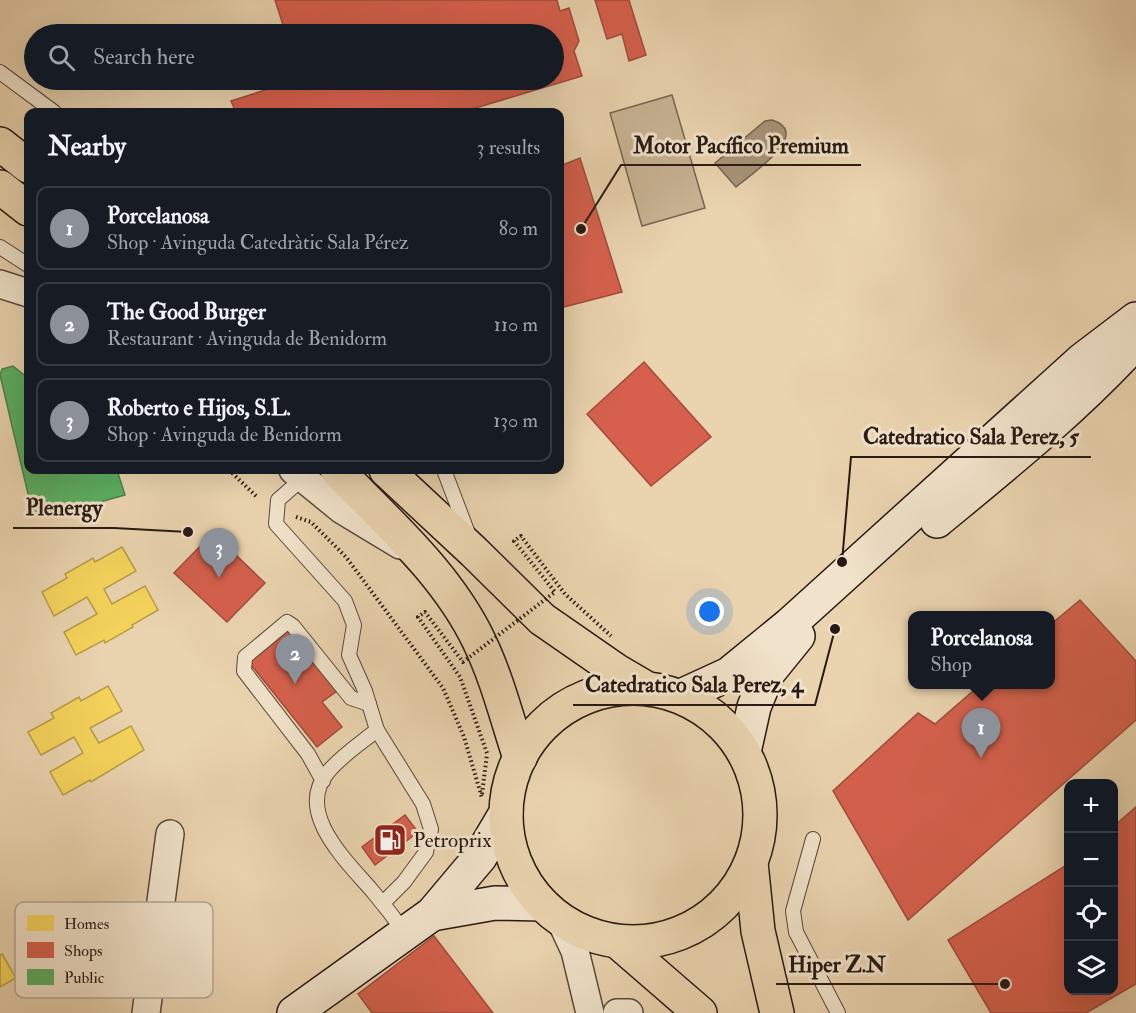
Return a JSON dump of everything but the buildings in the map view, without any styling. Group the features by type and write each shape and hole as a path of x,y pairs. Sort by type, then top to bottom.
{"main road":[{"path":"0,144 24,163"},
{"path":"0,188 24,206"},
{"path":"341,474 422,558 456,600 479,640 520,758"},
{"path":"390,474 542,619 617,671 646,688"},
{"path":"616,688 646,688 681,696 706,710 728,729 744,752 756,778 761,806 759,835 751,863 738,887 726,901 698,925 673,936 646,942 618,942 588,934 552,912 527,885 515,862 508,838 494,806 537,732 559,711 586,697 616,688"},
{"path":"751,863 758,931 777,1013"},
{"path":"618,942 700,1013"}],"street":[{"path":"0,284 24,292"},
{"path":"681,696 729,674 789,625 1082,360 1136,319"},
{"path":"744,752 754,707 768,673 797,636 1026,448 1100,381 1136,342"},
{"path":"298,474 342,510 422,558"},
{"path":"294,1013 432,914 480,857 494,806"},
{"path":"161,902 170,834"},
{"path":"432,914 495,903 552,912 575,951 590,1013"},
{"path":"146,1013 148,998"},
{"path":"617,1013 629,1013"}],"lane":[{"path":"0,72 24,90"},
{"path":"24,90 49,108"},
{"path":"0,247 24,263"},
{"path":"298,474 278,500 276,524 345,601 354,625 349,655 377,730 423,804 431,829 426,852 404,882 383,903"},
{"path":"445,474 474,552"},
{"path":"323,781 308,754 244,671 244,657 287,622 293,626 351,698 369,704"},
{"path":"377,730 328,772 318,790 317,808 328,839 383,903 405,933"},
{"path":"813,839 794,911 796,932 838,1013"}],"path":[{"path":"233,474 267,507 311,522 346,557 443,688 494,806"},
{"path":"487,753 460,677 418,617 425,612 463,662 555,592 513,541 521,536 565,594 611,636"}],"shaded area":[{"path":"672,95 705,208 642,226 610,113"},
{"path":"772,120 783,126 786,134 783,144 765,164 736,187 715,163 765,121"}],"place":[{"name":"Motor Pacífico Premium","path":"581,229"},
{"name":"Plenergy","path":"188,532"},
{"name":"Catedratico Sala Perez, 5","path":"842,562"},
{"name":"Roberto e Hijos, S.L.","path":"219,578"},
{"name":"Catedratico Sala Perez, 4","path":"835,629"},
{"name":"The Good Burger","path":"295,684"},
{"name":"Porcelanosa","path":"981,758"},
{"name":"Petroprix","path":"390,840"},
{"name":"Hiper Z.N","path":"1005,984"}]}
